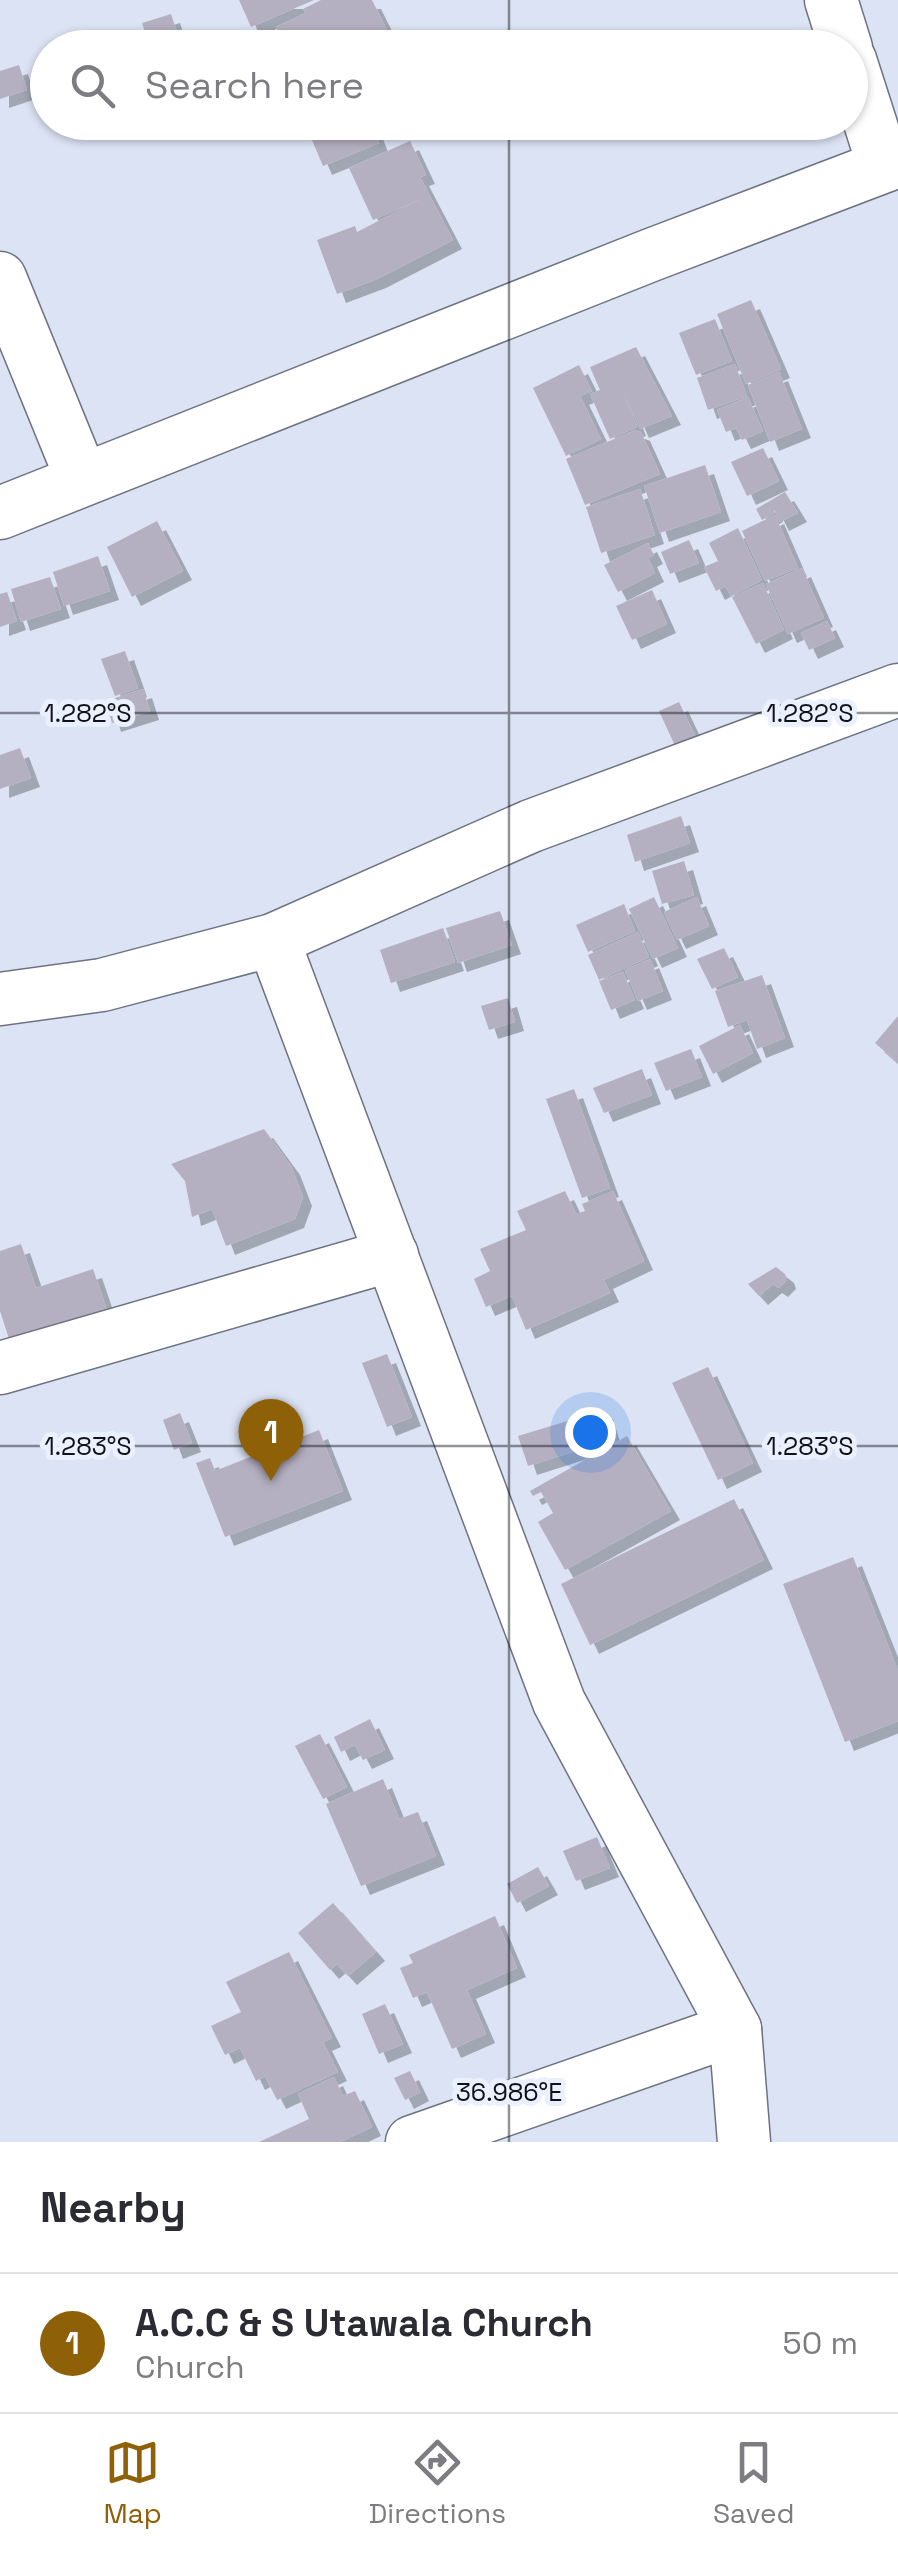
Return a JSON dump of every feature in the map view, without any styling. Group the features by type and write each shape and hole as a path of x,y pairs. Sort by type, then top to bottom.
{"street":[{"path":"832,0 841,30"},
{"path":"0,513 891,164 868,106"},
{"path":"0,278 82,479"},
{"path":"0,999 102,985 273,940 532,826 898,690"},
{"path":"273,940 560,1702 735,2028 744,2142"},
{"path":"0,1368 392,1255"},
{"path":"412,2142 735,2028"}],"building":[{"path":"239,0 314,0 251,27"},
{"path":"321,0 372,0 387,30 277,30 276,27 306,13 303,9"},
{"path":"171,14 176,30 144,30 142,23"},
{"path":"19,65 27,90 0,99 0,71"},
{"path":"312,140 378,140 379,143 323,166"},
{"path":"410,141 426,175 420,177 453,240 377,279 337,294 317,240 355,226 357,232 423,198 373,220 349,168"},
{"path":"751,300 781,369 746,384 717,314"},
{"path":"715,319 732,361 696,375 679,333"},
{"path":"636,347 672,416 640,429 622,389 637,427 610,439 590,394 600,390 590,367"},
{"path":"735,364 747,396 708,410 697,378"},
{"path":"579,365 592,391 580,396 601,439 566,456 533,388"},
{"path":"779,372 802,429 770,442 748,385"},
{"path":"748,397 763,431 742,440 736,428 726,432 717,410"},
{"path":"636,430 641,432 660,474 585,505 566,459"},
{"path":"763,448 779,481 747,496 731,462"},
{"path":"705,465 721,512 660,533 644,486"},
{"path":"640,489 655,535 601,553 586,507"},
{"path":"785,492 798,513 780,522 774,510 762,520 756,509"},
{"path":"775,515 798,568 765,581 742,531"},
{"path":"157,521 183,571 132,597 107,547"},
{"path":"738,528 762,580 731,596 725,586 716,591 704,567 718,561 709,543"},
{"path":"689,540 699,563 670,574 661,552"},
{"path":"648,543 654,555 648,558 655,573 618,592 604,565"},
{"path":"98,556 110,591 64,606 53,572"},
{"path":"802,568 824,618 788,634 766,584"},
{"path":"50,577 61,609 21,622 11,589"},
{"path":"763,583 784,630 756,644 732,597"},
{"path":"652,590 667,624 632,640 616,606"},
{"path":"7,592 17,621 0,627 0,594"},
{"path":"827,621 835,638 809,650 801,633"},
{"path":"125,651 138,688 115,696 101,659"},
{"path":"143,689 150,711 112,723 106,701"},
{"path":"679,702 697,740 677,750 659,711"},
{"path":"20,748 31,778 0,789 0,755"},
{"path":"681,816 690,843 635,862 627,835"},
{"path":"684,861 694,895 662,904 652,871"},
{"path":"654,897 678,948 653,959 629,909"},
{"path":"697,897 709,926 677,940 664,912"},
{"path":"624,904 635,931 588,952 576,925"},
{"path":"500,911 512,945 458,963 446,928"},
{"path":"443,928 455,962 391,983 380,950"},
{"path":"638,932 649,957 599,980 588,955"},
{"path":"724,948 738,977 712,989 697,959"},
{"path":"650,959 663,991 638,1001 625,970"},
{"path":"623,972 635,1000 611,1010 599,981"},
{"path":"762,975 785,1038 757,1049 747,1020 728,1027 715,991"},
{"path":"508,998 515,1022 489,1030 481,1006"},
{"path":"898,1016 898,1063 875,1043"},
{"path":"740,1025 753,1053 713,1074 699,1046"},
{"path":"691,1049 702,1077 666,1091 654,1063"},
{"path":"642,1069 652,1095 604,1113 593,1088"},
{"path":"574,1089 610,1188 582,1198 546,1099"},
{"path":"264,1129 291,1166 303,1197 295,1219 226,1246 212,1209 192,1217 185,1181 171,1164"},
{"path":"565,1191 576,1214 585,1211 582,1204 613,1191 644,1261 604,1280 610,1293 526,1330 512,1296 486,1307 474,1279 490,1271 480,1249 526,1230 517,1211"},
{"path":"21,1244 36,1288 93,1269 108,1313 11,1345 0,1311 0,1251"},
{"path":"776,1267 787,1280 779,1288 773,1284 759,1296 748,1284"},
{"path":"387,1354 412,1417 387,1427 362,1363"},
{"path":"708,1367 753,1463 718,1480 672,1383"},
{"path":"604,1410 613,1439 528,1466 518,1436"},
{"path":"180,1413 192,1443 174,1450 163,1420"},
{"path":"319,1430 343,1491 225,1537 196,1463 210,1458 215,1471"},
{"path":"627,1436 671,1511 565,1570 538,1522 553,1513 541,1492 533,1496 530,1491"},
{"path":"734,1499 764,1560 590,1645 561,1584"},
{"path":"853,1557 898,1671 898,1721 845,1742 783,1584"},
{"path":"370,1719 385,1750 363,1760 355,1745 341,1752 334,1737"},
{"path":"320,1734 347,1787 323,1799 295,1746"},
{"path":"383,1779 399,1819 418,1812 436,1856 361,1886 326,1804"},
{"path":"597,1837 610,1868 576,1881 563,1851"},
{"path":"538,1867 549,1886 517,1903 507,1884"},
{"path":"333,1903 376,1952 348,1976 337,1964 330,1970 298,1933"},
{"path":"495,1916 517,1968 467,1990 486,2034 452,2049 427,1992 413,1998 400,1968 413,1963 409,1955"},
{"path":"289,1952 332,2038 323,2042 338,2072 277,2100 265,2076 256,2081 240,2048 225,2055 211,2026 241,2012 226,1982"},
{"path":"385,2004 403,2044 379,2054 362,2014"},
{"path":"410,2071 420,2092 405,2100 394,2078"},
{"path":"334,2077 343,2096 355,2091 372,2127 340,2142 259,2142 309,2119 298,2094"}],"place":[{"name":"A.C.C & S Utawala Church","path":"271,1481"}]}
